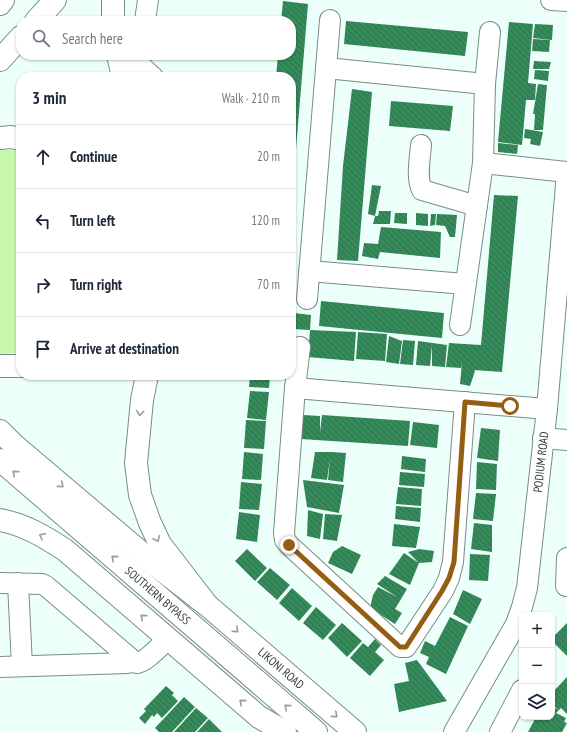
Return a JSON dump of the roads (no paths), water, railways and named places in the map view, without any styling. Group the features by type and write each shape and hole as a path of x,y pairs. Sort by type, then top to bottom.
{"main road":[{"path":"0,4 3,0"},
{"path":"41,16 55,0"},
{"path":"113,0 113,16"},
{"path":"0,60 16,42"},
{"path":"119,60 122,72"},
{"path":"0,138 16,138"},
{"path":"0,366 16,366"},
{"path":"146,380 142,400 136,463 140,495 150,523 160,544 207,605"},
{"name":"SOUTHERN BYPASS","path":"0,431 15,446 158,567 207,605"},
{"name":"SOUTHERN BYPASS","path":"0,460 316,732"},
{"path":"0,520 11,522 43,536 64,550 259,717 285,732"},
{"name":"LIKONI ROAD","path":"207,605 355,732"}],"street":[{"path":"146,16 148,0"},
{"path":"551,0 567,1"},
{"path":"307,299 330,20"},
{"path":"460,325 483,163 486,84 490,32"},
{"path":"137,60 149,68"},
{"path":"326,68 486,84"},
{"path":"421,145 419,178 422,190 477,206"},
{"path":"483,163 567,172"},
{"name":"PODIUM ROAD","path":"454,732 517,637 527,588 543,438 560,335 567,172"},
{"path":"309,271 465,284"},
{"path":"296,380 300,347"},
{"path":"296,380 284,533 285,540 345,597 400,647 403,648 406,647 442,591 449,578 454,562 465,402"},
{"path":"295,388 547,409"},
{"path":"543,438 567,440"},
{"path":"567,558 566,586 567,584"},
{"path":"22,666 9,583 42,584 46,586 130,658 130,661"},
{"path":"0,667 128,663 130,661 137,663 148,657 168,639"},
{"path":"500,732 519,696"}]}
